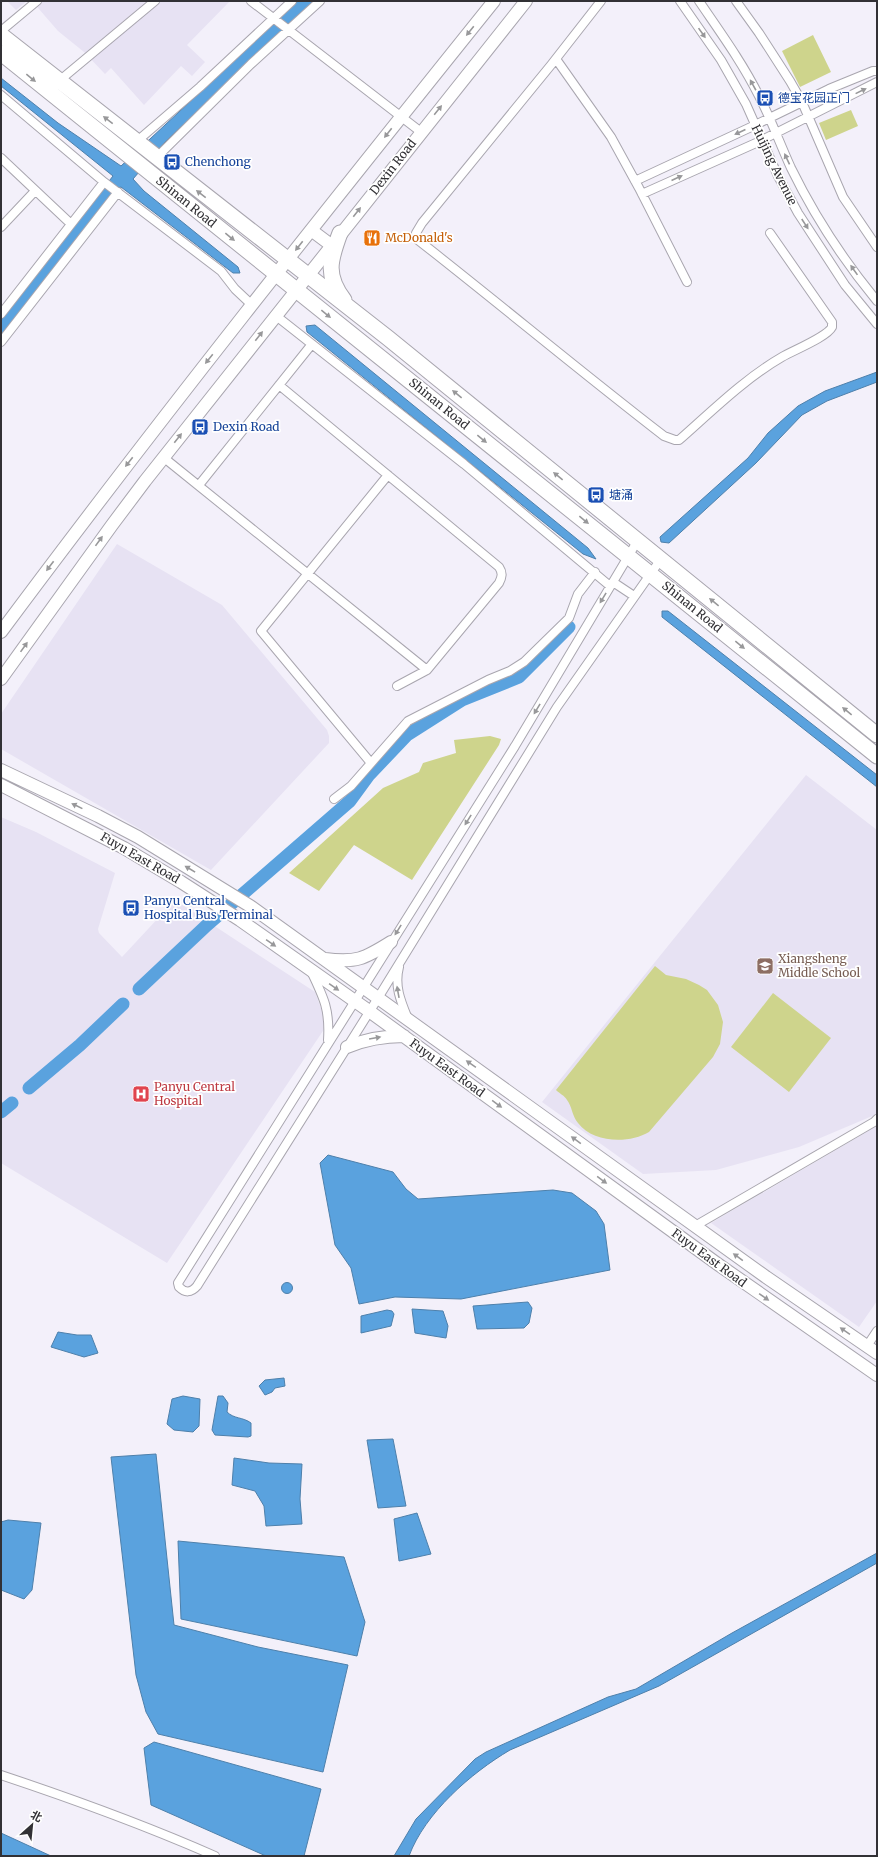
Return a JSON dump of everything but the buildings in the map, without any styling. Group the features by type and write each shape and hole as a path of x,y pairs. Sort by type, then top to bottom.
{"highway":[{"name":"Shinan Road","path":"1,35 155,158 353,312 638,540 877,735"},
{"name":"Shinan Road","path":"1,53 877,756"},
{"path":"340,233 332,256 330,271 338,292 353,312"},
{"path":"607,539 618,524"},
{"path":"672,590 682,576"}],"street":[{"path":"1,31 37,1"},
{"path":"59,81 155,1"},
{"path":"251,1 421,132"},
{"path":"137,143 274,20 292,1"},
{"path":"155,158 251,64 320,1"},
{"name":"Dexin Road","path":"1,632 116,478 287,260 494,1"},
{"name":"Dexin Road","path":"1,679 112,525 164,457 340,233 526,1"},
{"path":"601,1 556,59 426,217 418,229 416,236 418,240 490,296 560,355 669,439 679,440 736,389 776,360 826,335 832,327 832,322 770,234"},
{"name":"Huijing Avenue","path":"680,1 721,60 746,104 761,140 798,213 845,285 877,324"},
{"name":"Huijing Avenue","path":"699,1 734,52 760,97 775,133 811,206 840,250 877,301"},
{"path":"736,1 790,81 802,102 843,197 877,247"},
{"path":"556,59 602,125 635,180 687,282"},
{"path":"635,180 836,86 873,71 877,71"},
{"path":"642,194 761,140 877,82"},
{"path":"1,95 106,183 221,271 235,289 252,305"},
{"path":"1,158 71,224"},
{"path":"1,314 71,224 106,183"},
{"path":"1,227 35,191"},
{"path":"1,342 117,191"},
{"path":"311,230 331,245"},
{"path":"275,315 464,464 595,572 612,584 634,596"},
{"path":"199,486 312,344"},
{"path":"278,385 502,571 502,578 499,583 427,670 397,686"},
{"path":"164,457 427,670"},
{"path":"371,763 261,632 307,573 388,475"},
{"path":"638,540 515,746 362,987 178,1282 179,1287 182,1290 188,1292 194,1290 197,1286 378,998 557,707 660,559"},
{"path":"334,799 351,786 408,721 488,680 510,671 524,662 569,618 578,594 595,572"},
{"name":"Fuyu East Road","path":"1,770 98,816 144,841 250,906 797,1299 877,1353"},
{"name":"Fuyu East Road","path":"1,785 124,848 240,920 404,1036 719,1265 877,1376"},
{"path":"322,958 352,961 367,957 391,942"},
{"path":"312,951 307,968 324,998 329,1020 328,1042"},
{"path":"400,962 397,974 397,984 400,1000 409,1020"},
{"path":"347,1046 373,1038 404,1036"},
{"path":"695,1226 877,1119"},
{"path":"867,1346 877,1331"},
{"path":"1,1775 84,1804 184,1842 215,1856"}],"shaded area":[{"path":"7,1 27,1 16,10"},
{"path":"32,1 230,1 187,45 205,62 192,76 181,66 144,105 111,68 105,74 84,52 58,31"},
{"path":"117,544 222,605 327,730 329,736 329,743 211,870 1,749 1,714"},
{"name":"Xiangsheng Middle School","path":"806,775 877,830 877,1114 799,1147 716,1170 643,1174 542,1102"},
{"name":"Panyu Central Hospital","path":"1,817 36,832 115,873 98,929 99,933 122,957 175,900 315,992 327,1025 167,1263 1,1163"},
{"path":"877,1126 877,1301 859,1327 711,1223"}],"green space":[{"path":"813,35 831,72 800,87 782,51"},
{"path":"851,110 858,126 826,140 819,123"},
{"path":"490,736 501,739 499,745 412,880 354,845 319,891 289,873 383,788 419,772 423,763 456,753 454,740"},
{"path":"655,966 666,975 686,979 707,990 718,1005 723,1022 720,1044 713,1057 649,1132 641,1136 622,1140 612,1140 593,1135 578,1123 566,1099 556,1090"},
{"path":"773,993 831,1038 789,1092 731,1047"}],"water":[{"path":"298,1 314,1 165,142 133,179 144,191 238,267 240,273 233,273 121,187 116,189 1,335 1,320 113,176 1,86 1,78 58,123 121,166"},
{"path":"315,325 588,548 596,559 583,554 307,332 306,326"},
{"path":"877,372 877,382 827,401 802,415 756,463 669,543 661,542 660,537 748,458 768,433 798,406 825,391"},
{"path":"662,611 668,611 877,775 877,787 662,617"},
{"path":"328,1155 393,1172 406,1189 418,1199 553,1190 572,1193 596,1211 604,1224 610,1270 461,1299 395,1297 359,1304 351,1268 335,1245 320,1163"},
{"path":"285,1283 289,1283 291,1284 291,1292 285,1293 282,1290 282,1286"},
{"path":"528,1302 532,1308 529,1323 524,1328 477,1329 473,1306"},
{"path":"412,1309 443,1311 448,1326 446,1338 415,1333"},
{"path":"387,1310 392,1311 394,1314 391,1326 361,1333 361,1316"},
{"path":"58,1332 77,1335 91,1335 98,1353 84,1357 51,1347"},
{"path":"284,1378 285,1386 275,1388 272,1392 265,1395 259,1386 265,1380"},
{"path":"183,1396 200,1399 199,1426 193,1432 174,1430 167,1424 172,1399"},
{"path":"218,1396 223,1396 228,1403 227,1412 251,1423 251,1436 215,1435 212,1430"},
{"path":"393,1439 406,1506 378,1508 367,1440"},
{"path":"156,1454 174,1625 258,1647 348,1665 323,1772 158,1734 146,1712 136,1675 111,1457"},
{"path":"234,1458 269,1463 302,1464 300,1499 302,1524 266,1526 264,1506 255,1491 232,1485"},
{"path":"417,1513 431,1554 399,1561 394,1519"},
{"path":"8,1520 41,1523 32,1590 24,1599 1,1590 1,1522"},
{"path":"178,1541 344,1557 365,1622 357,1656 181,1619"},
{"path":"877,1553 877,1563 659,1686 510,1750 495,1759 465,1782 438,1810 416,1840 409,1856 394,1856 416,1819 475,1759 486,1752 608,1697 636,1689 732,1633"},
{"path":"154,1742 321,1789 304,1856 266,1856 151,1805 144,1748"},
{"path":"1,1833 51,1856 1,1856"}],"waterway":[{"path":"139,989 207,925 350,801 369,775 407,735 462,700 519,677 569,627"},
{"path":"29,1088 80,1045 123,1004"},
{"path":"1,1112 12,1103"}],"place":[{"name":"德宝花园正门","path":"765,98"},
{"name":"Chenchong","path":"172,162"},
{"name":"McDonald's","path":"372,238"},
{"name":"Dexin Road","path":"200,427"},
{"name":"塘涌","path":"596,495"},
{"name":"Panyu Central Hospital Bus Terminal","path":"131,908"},
{"name":"Xiangsheng Middle School","path":"765,966"},
{"name":"Panyu Central Hospital","path":"141,1094"}]}
